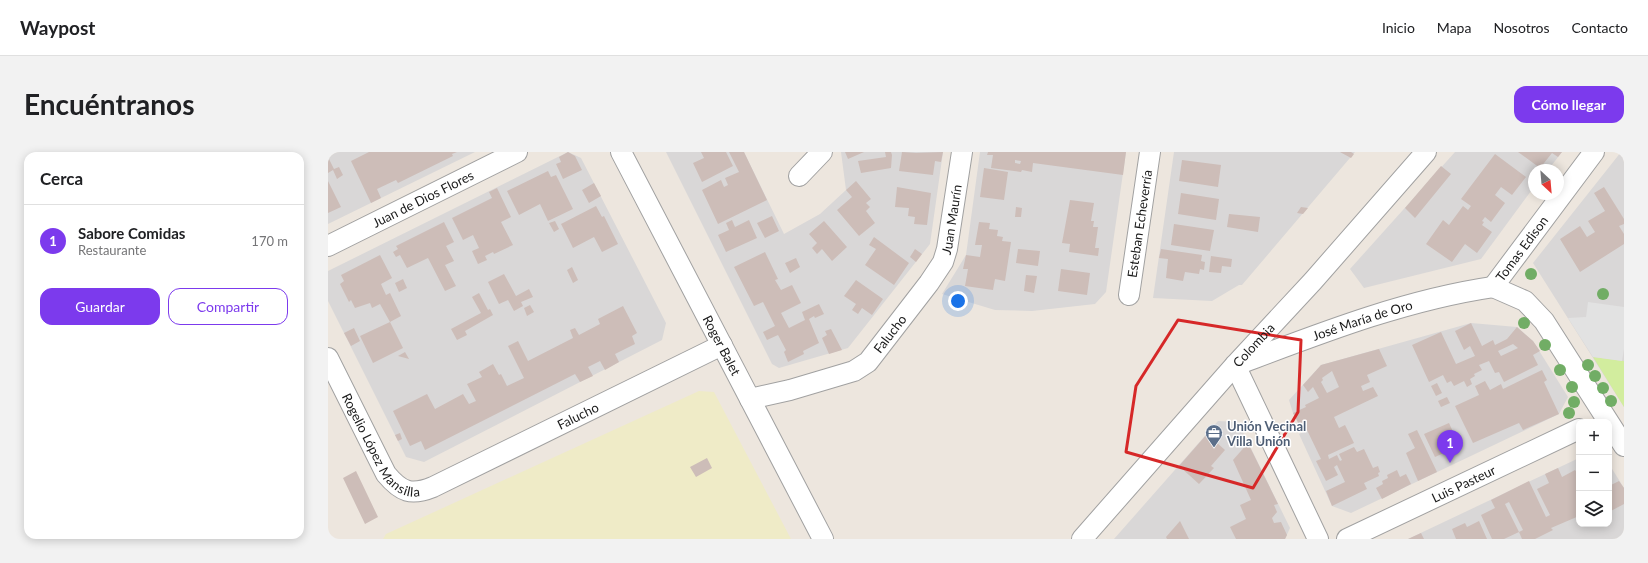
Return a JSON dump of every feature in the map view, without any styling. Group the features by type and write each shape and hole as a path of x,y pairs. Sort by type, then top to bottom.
{"street":[{"name":"Juan de Dios Flores","path":"328,246 517,152"},
{"name":"Roger Balet","path":"621,152 823,539"},
{"path":"799,176 822,152"},
{"name":"Juan Maurín","path":"929,283 948,249 962,152"},
{"name":"Esteban Echeverría","path":"1129,295 1150,152"},
{"name":"Colombia","path":"1082,539 1235,365 1314,281 1426,152"},
{"name":"Tomas Edison","path":"1493,287 1594,152"},
{"name":"Falucho","path":"750,399 790,390 854,371 868,362 929,283"},
{"path":"1493,287 1525,301 1544,321 1600,419"},
{"name":"José María de Oro","path":"1235,365 1328,330 1463,292 1493,287"},
{"name":"Falucho","path":"433,487 722,345"},
{"name":"Rogelio López Mansilla","path":"328,358 335,390 386,474 396,486 410,492 421,492 433,487"},
{"path":"1235,365 1318,539"},
{"name":"Luis Pasteur","path":"1347,539 1576,430"},
{"path":"1612,432 1624,446"}],"highlighted area":[{"path":"1178,320 1301,340 1298,412 1253,488 1126,452 1136,386"}],"shaded area":[{"path":"328,152 475,152 328,224"},
{"path":"568,152 581,158 666,323 662,340 424,462 406,457 328,301 328,271"},
{"path":"666,152 744,152 784,234 820,214 846,190 841,152 943,152 930,244 848,348 779,368 772,364"},
{"path":"980,152 1126,152 1106,292 1095,304 1032,311 995,310 942,294 966,255"},
{"path":"1174,152 1355,152 1242,285 1239,285 1212,301 1153,298"},
{"path":"1455,152 1562,152 1553,164 1528,164 1528,195 1481,259 1364,288 1350,269"},
{"path":"1621,152 1624,152 1624,407 1533,263"},
{"path":"1588,302 1624,307 1624,349 1622,361 1593,357 1568,318 1586,317"},
{"path":"1471,323 1517,327 1533,341 1568,397 1559,414 1351,513 1332,506 1299,434 1303,432 1293,413 1289,400 1321,365"},
{"path":"699,391 714,392 791,539 383,539 386,534"},
{"path":"1218,421 1238,422 1290,528 1285,539 1114,539"},
{"path":"1576,459 1576,527 1612,527 1612,469 1624,488 1624,539 1408,539"}],"green space":[{"path":"1593,357 1624,361 1624,407"}],"building":[{"path":"369,152 457,152 452,154 453,156 398,183 396,180 377,189 381,198 371,203 351,161"},
{"path":"568,152 575,156 582,170 563,179 556,164 561,162 559,157"},
{"path":"701,152 726,152 733,166 702,182 693,163 704,158"},
{"path":"729,152 744,152 767,200 718,224 702,190 721,180 724,187 728,185 725,178 739,172"},
{"path":"845,152 864,152 848,159"},
{"path":"885,152 891,152 891,168 861,173 858,161 886,157"},
{"path":"902,152 943,152 941,162 935,161 933,175 899,171"},
{"path":"988,152 1126,152 1123,175 1033,163 1032,172 991,168 993,155 987,155","holes":["1015,160 1021,161 1020,164 1015,163"]},
{"path":"1340,152 1351,152 1354,154 1351,158"},
{"path":"1518,152 1562,152 1558,157 1552,153 1543,164 1534,164"},
{"path":"1495,154 1526,177 1512,195 1501,187 1495,195 1505,203 1491,222 1485,217 1482,221 1484,222 1482,225 1492,232 1477,253 1465,244 1452,262 1426,244 1443,220 1449,225 1463,206 1468,210 1471,206 1461,199"},
{"path":"328,157 334,169 339,167 343,175 337,179 333,170 328,173"},
{"path":"1182,160 1221,165 1218,187 1179,181"},
{"path":"1441,166 1451,174 1415,218 1405,208"},
{"path":"984,168 1008,172 1004,200 980,197"},
{"path":"548,171 551,177 556,175 573,209 548,221 540,204 519,215 507,191"},
{"path":"328,181 341,207 328,213"},
{"path":"856,181 871,199 866,203 870,207 866,211 875,223 859,236 837,210 852,197 846,190"},
{"path":"594,183 601,196 589,203 582,190"},
{"path":"897,187 931,193 927,225 914,224 915,217 908,216 909,208 895,207"},
{"path":"1604,187 1624,219 1624,224 1619,226 1624,234 1624,244 1580,272 1560,239 1580,226 1587,237 1595,232 1588,221 1605,211 1594,193"},
{"path":"497,188 511,217 501,222 513,245 494,254 493,252 485,256 487,260 478,264 472,251 479,248 473,235 463,240 452,218 492,198 489,192"},
{"path":"1181,193 1219,199 1216,220 1178,214"},
{"path":"1070,200 1094,203 1091,221 1094,221 1093,227 1098,227 1095,248 1099,248 1098,256 1069,252 1070,244 1062,243"},
{"path":"596,206 602,217 604,216 618,244 602,252 594,237 573,248 561,224"},
{"path":"1016,207 1022,208 1021,217 1015,217"},
{"path":"1301,207 1308,208 1303,214 1297,213"},
{"path":"1229,214 1260,217 1258,232 1227,227"},
{"path":"772,216 779,231 765,238 757,223"},
{"path":"732,220 735,227 749,220 757,238 726,252 718,235 729,230 726,223"},
{"path":"555,221 559,229 554,232 549,223"},
{"path":"824,221 847,247 832,261 822,249 817,254 812,248 817,243 809,234"},
{"path":"444,222 454,242 446,246 454,261 445,265 456,286 445,291 428,258 407,268 400,255 396,257 393,252 398,249 396,246"},
{"path":"979,222 990,223 989,229 998,230 997,236 1003,237 1002,241 1011,242 1005,281 995,279 993,290 965,286 968,269 963,269 966,255 980,257 982,245 975,245"},
{"path":"1174,224 1214,230 1210,251 1171,245"},
{"path":"874,237 909,263 894,285 865,265 876,249 869,245"},
{"path":"915,249 922,254 916,262 910,257"},
{"path":"1018,249 1040,251 1038,266 1016,263"},
{"path":"1161,249 1202,255 1201,261 1205,262 1204,270 1200,269 1199,274 1185,272 1183,281 1166,278 1168,259 1159,258"},
{"path":"765,252 778,279 775,280 781,290 792,285 801,303 781,313 789,328 805,320 802,312 819,304 824,314 815,318 814,316 809,319 819,343 803,351 804,354 788,362 784,352 786,350 778,335 767,340 763,332 775,326 763,302 754,306 734,267"},
{"path":"380,255 392,278 381,284 386,295 390,293 401,316 390,322 380,304 372,308 370,303 355,308 351,300 349,302 340,284 344,281 341,275"},
{"path":"1211,256 1232,259 1231,267 1222,266 1221,273 1209,272"},
{"path":"796,258 800,267 790,273 785,263"},
{"path":"572,267 578,280 573,283 567,270"},
{"path":"1061,269 1090,273 1087,295 1058,291"},
{"path":"504,274 516,296 529,289 533,297 521,302 523,306 514,311 508,300 499,304 488,282"},
{"path":"1026,275 1037,276 1034,293 1024,291"},
{"path":"403,279 407,288 399,292 395,283"},
{"path":"856,280 883,299 872,315 862,308 858,314 852,310 856,304 844,296"},
{"path":"479,293 488,310 490,309 493,315 465,331 467,335 457,340 451,329 481,313 472,297"},
{"path":"530,305 534,312 527,316 524,308"},
{"path":"623,306 637,333 632,336 635,344 615,354 619,362 605,370 600,361 588,367 593,376 580,382 575,374 425,450 421,441 410,446 393,411 427,394 435,409 463,394 469,404 476,401 467,384 482,377 479,372 493,364 499,375 501,374 507,386 524,378 508,346 518,341 528,361 573,338 570,330 575,328 579,335 600,324 598,319"},
{"path":"390,322 403,348 373,363 360,336"},
{"path":"1471,323 1482,346 1493,340 1495,345 1507,339 1517,327 1533,341 1540,351 1533,355 1538,365 1504,382 1499,372 1495,373 1489,361 1479,365 1482,370 1474,374 1475,376 1470,379 1472,384 1467,387 1464,381 1454,386 1451,381 1447,383 1443,375 1429,382 1412,345 1441,332 1456,364 1475,356 1470,346 1464,350 1455,331","holes":["1513,344 1518,348 1501,356 1498,351"]},
{"path":"354,328 360,341 351,346 344,333"},
{"path":"831,329 842,350 829,354 822,338 827,335 825,331"},
{"path":"1379,349 1387,366 1367,375 1370,382 1361,386 1363,391 1373,387 1378,396 1334,417 1339,428 1345,425 1354,443 1328,455 1329,459 1337,455 1340,461 1342,460 1339,454 1354,447 1357,452 1364,449 1373,468 1378,466 1380,472 1378,473 1379,476 1364,483 1367,489 1332,506 1326,491 1345,482 1337,465 1334,467 1338,475 1326,481 1316,461 1321,459 1307,430 1303,432 1293,413 1306,407 1305,405 1319,398 1313,387 1308,392 1303,385 1321,365","holes":["1332,371 1339,387 1327,393 1321,382 1323,380 1322,378"]},
{"path":"405,352 409,359 398,356"},
{"path":"1542,370 1547,380 1544,382 1559,414 1523,430 1519,423 1473,443 1455,406 1479,395 1475,386 1485,381 1490,390 1501,384 1503,389"},
{"path":"1437,383 1442,393 1436,396 1431,386"},
{"path":"1447,397 1450,403 1441,407 1438,401"},
{"path":"1449,423 1461,449 1448,456 1446,452 1435,457 1424,434"},
{"path":"1417,430 1437,472 1418,481 1406,453 1415,448 1408,434"},
{"path":"400,433 402,439 398,441 395,435"},
{"path":"1207,434 1225,450 1211,466 1214,468 1199,484 1179,466"},
{"path":"1248,443 1278,504 1274,505 1277,512 1272,518 1274,523 1281,522 1287,535 1285,539 1236,539 1230,527 1246,519 1240,505 1251,500 1233,460"},
{"path":"707,458 712,468 696,477 690,467"},
{"path":"1558,468 1562,477 1575,470 1576,471 1576,517 1551,528 1553,530 1535,539 1522,539 1519,532 1504,539 1492,539 1481,515 1495,508 1491,500 1529,481 1546,517 1550,515 1537,489 1549,483 1545,474","holes":["1509,502 1523,530 1519,532 1505,504"]},
{"path":"1397,470 1400,477 1406,474 1411,484 1382,499 1376,488 1383,484 1382,481 1388,478 1387,475"},
{"path":"356,471 378,517 365,524 343,478"},
{"path":"1619,481 1624,488 1624,504 1612,510 1612,491 1612,484"},
{"path":"1180,521 1189,539 1167,539 1166,537"},
{"path":"1479,521 1487,539 1456,539 1452,529 1465,523 1467,527"},
{"path":"1421,533 1424,539 1408,539"}],"place":[{"name":"Unión Vecinal Villa Unión","path":"1214,448"},
{"name":"Sabore Comidas","path":"1450,463"}]}
